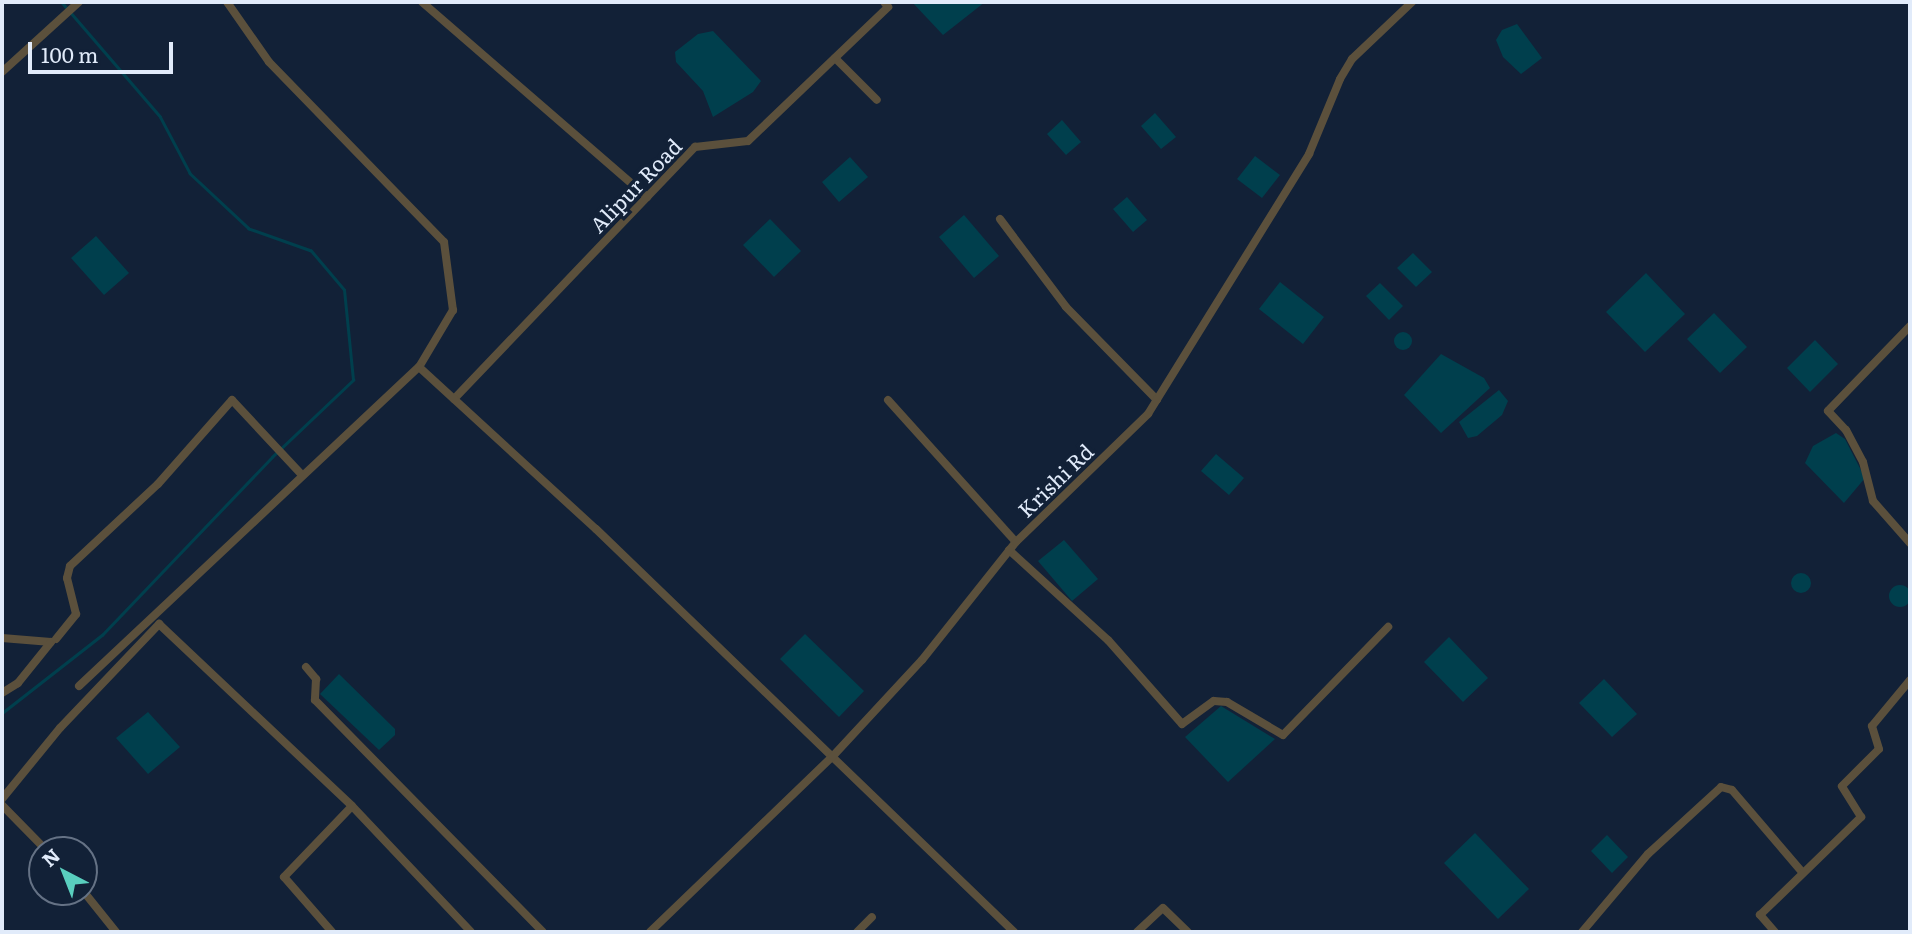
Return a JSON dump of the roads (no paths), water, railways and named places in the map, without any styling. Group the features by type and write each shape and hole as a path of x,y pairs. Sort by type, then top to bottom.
{"street":[{"path":"2,72 79,2"},
{"path":"79,686 419,367 453,310 444,242 270,62 227,2"},
{"path":"422,2 647,197"},
{"name":"Alipur Road","path":"454,399 695,147 748,141 888,7 884,2"},
{"name":"Krishi Rd","path":"650,932 833,756 922,660 1016,542 1148,414 1309,154 1339,79 1352,60 1412,2"},
{"path":"835,58 877,100"},
{"path":"1000,219 1066,307 1157,400"},
{"path":"1910,326 1828,411 1846,430 1863,463 1873,501 1910,543"},
{"path":"419,367 833,756 1014,932"},
{"path":"56,639 76,614 67,578 70,566 158,484 232,400 302,475"},
{"path":"888,400 1016,542"},
{"path":"1009,550 1108,640 1182,724 1214,701 1227,702 1283,735 1388,627"},
{"path":"2,799 60,729 159,624 352,806 471,932"},
{"path":"2,638 51,642 18,683 2,694"},
{"path":"306,667 316,679 315,700 543,932"},
{"path":"1775,932 1760,915 1861,817 1842,786 1880,749 1872,726 1910,680"},
{"path":"1581,932 1648,854 1721,787 1732,790 1803,873"},
{"path":"2,804 33,836"},
{"path":"332,932 284,877 352,806"},
{"path":"95,906 116,932"},
{"path":"1138,932 1163,908 1188,932"},
{"path":"857,932 872,917"}],"water":[{"path":"912,2 985,2 943,35"},
{"path":"1517,24 1542,58 1521,74 1503,57 1496,40 1502,30"},
{"path":"713,31 761,81 753,92 713,117 703,91 676,62 675,52 698,34"},
{"path":"1155,113 1176,137 1161,149 1141,126"},
{"path":"1062,120 1081,142 1066,155 1047,134"},
{"path":"1255,156 1280,175 1262,198 1237,179"},
{"path":"850,157 868,177 839,202 822,182"},
{"path":"1127,197 1147,220 1133,232 1113,209"},
{"path":"964,215 999,256 974,278 939,237"},
{"path":"770,219 801,251 774,277 743,245"},
{"path":"96,236 129,273 104,295 71,258"},
{"path":"1413,253 1432,272 1416,287 1397,268"},
{"path":"1646,273 1685,314 1645,352 1606,312"},
{"path":"1280,282 1324,317 1303,344 1259,309"},
{"path":"1380,283 1403,306 1389,320 1366,296"},
{"path":"1714,313 1747,347 1720,373 1687,339"},
{"path":"1403,332 1411,337 1412,341 1407,349 1403,350 1395,345 1394,341 1399,333"},
{"path":"1815,340 1838,364 1810,392 1787,368"},
{"path":"1441,354 1484,378 1490,388 1441,433 1404,395"},
{"path":"1499,390 1508,401 1502,415 1477,436 1468,438 1459,422"},
{"path":"1836,433 1845,439 1865,478 1844,503 1805,463 1813,446"},
{"path":"1216,454 1244,478 1229,495 1201,471"},
{"path":"1064,540 1098,579 1072,601 1038,561"},
{"path":"1797,573 1805,573 1811,583 1805,593 1797,593 1791,587 1791,579"},
{"path":"1900,585 1908,588 1911,596 1908,604 1900,607 1892,604 1889,596 1892,588"},
{"path":"805,634 864,691 839,717 780,659"},
{"path":"1449,637 1488,678 1463,702 1424,662"},
{"path":"339,674 395,729 395,735 379,750 320,694"},
{"path":"1604,679 1637,714 1612,737 1579,703"},
{"path":"1221,706 1275,739 1228,782 1185,737"},
{"path":"148,712 180,747 148,774 116,738"},
{"path":"1475,833 1529,889 1498,919 1444,863"},
{"path":"1607,835 1628,857 1612,873 1591,851"}],"waterway":[{"path":"2,713 102,635 272,457 353,380 344,290 311,251 249,229 190,174 160,117 61,2"}]}
